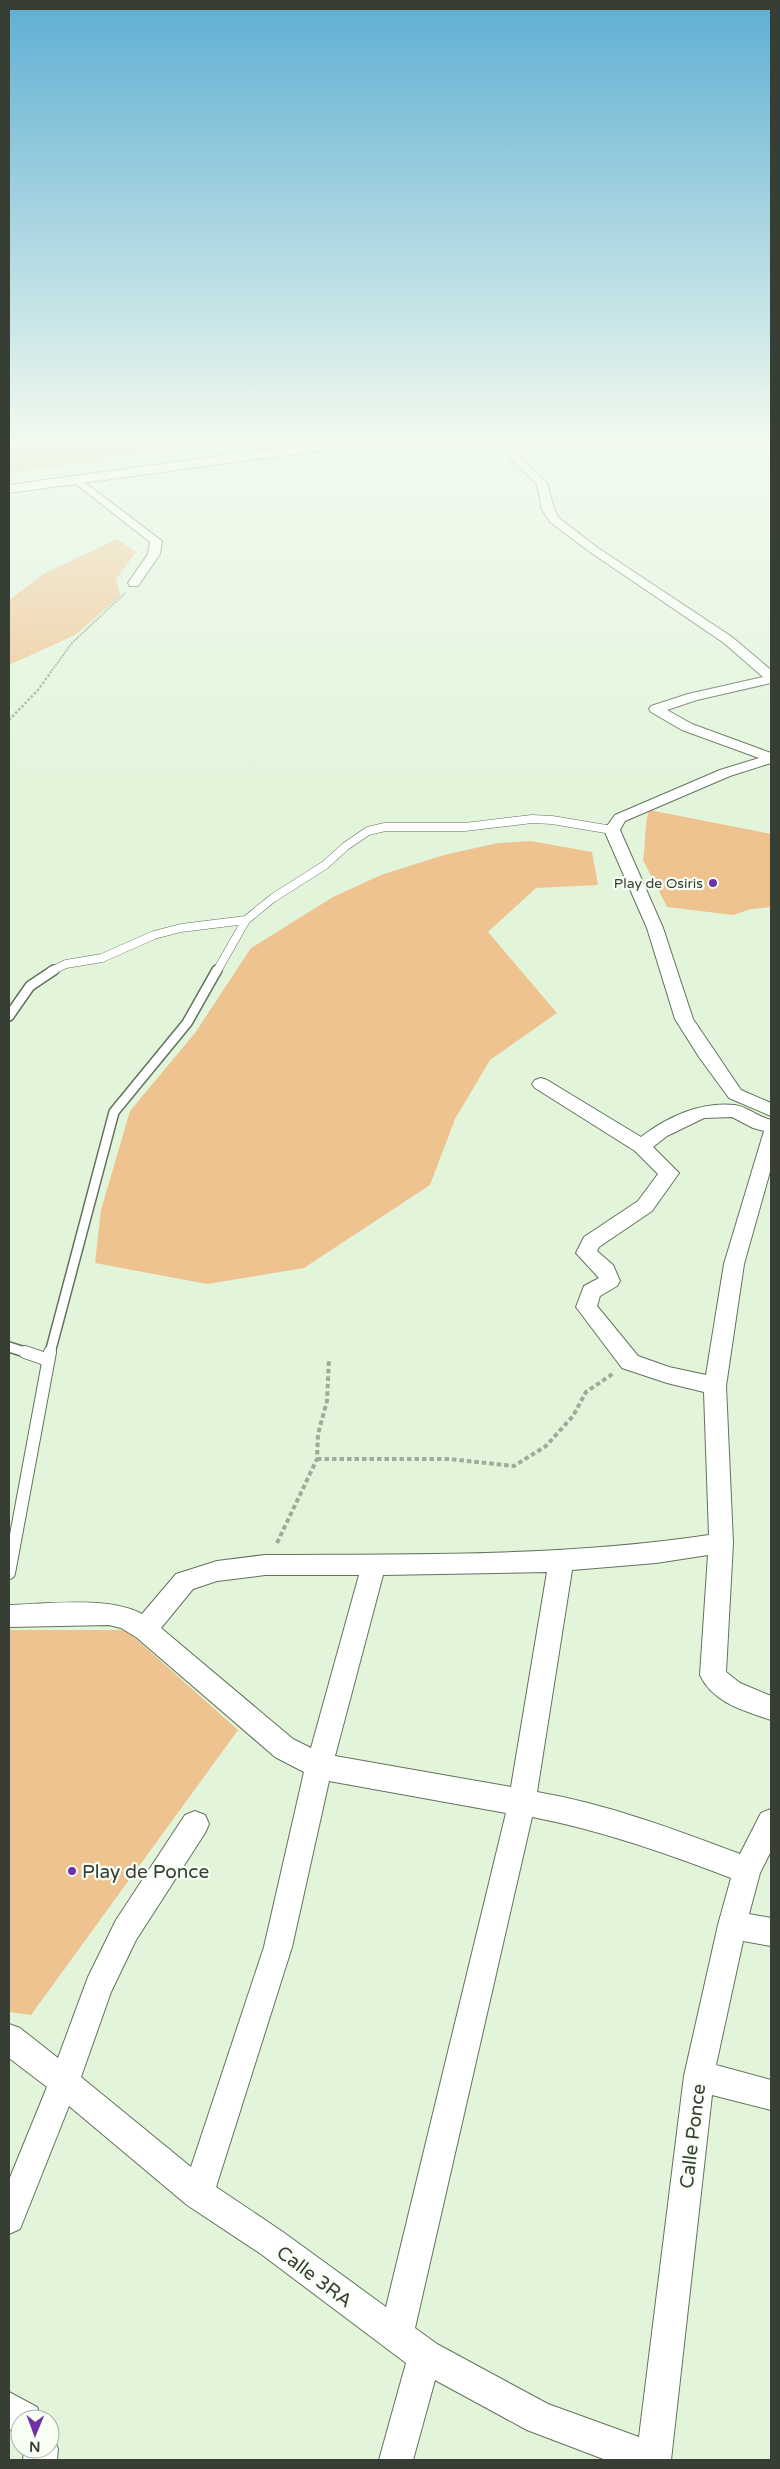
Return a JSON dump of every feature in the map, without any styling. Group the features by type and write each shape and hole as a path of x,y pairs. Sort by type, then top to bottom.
{"street":[{"path":"134,583 154,554"},
{"path":"600,554 728,640 771,678"},
{"path":"771,678 693,697 656,709 687,727 771,758"},
{"path":"771,758 725,773 620,818 612,830 655,928 684,1019 704,1053 735,1094 771,1110"},
{"path":"541,1084 642,1146 647,1154 669,1173 645,1206 590,1242 586,1253 606,1270 610,1281 591,1291 586,1307 630,1362 667,1375 715,1386"},
{"path":"642,1146 660,1132 701,1112 735,1111 760,1124 771,1126"},
{"path":"771,1135 734,1264 715,1386 721,1543 713,1675 724,1688 771,1708"},
{"path":"145,1629 185,1580 217,1571 265,1566 561,1560 656,1553 721,1543"},
{"path":"396,2336 522,1801 561,1560"},
{"path":"198,2194 278,1946 320,1766 374,1564"},
{"path":"9,1616 109,1614 126,1618 145,1629 284,1748 320,1766 575,1812 670,1841 747,1870"},
{"name":"Calle Ponce","path":"654,2460 699,2076 732,1925 747,1870 771,1822"},
{"path":"9,2218 64,2082 98,1987 126,1930 195,1824"},
{"path":"732,1925 771,1932"},
{"name":"Calle 3RA","path":"9,2039 64,2082 198,2194 272,2243 425,2356 539,2418 654,2460"},
{"path":"699,2076 771,2095"},
{"path":"396,2460 425,2356"}],"lane":[{"path":"9,1573 48,1360 114,1112 186,1023 246,920 273,898 325,865 346,846 368,831 385,827 466,827 532,819 552,820 612,830"},
{"path":"9,1016 30,986 42,976 66,964 102,958 154,935 246,920"},
{"path":"9,1346 48,1360"}],"path":[{"path":"9,720 38,690 72,643 106,613 134,583"},
{"path":"265,1566 317,1459 318,1434 327,1401 329,1359"},
{"path":"317,1459 449,1459 514,1466 546,1446 573,1416 586,1392 630,1362"}],"shaded area":[{"path":"85,554 134,554 116,579 120,596 75,635 9,665 9,600 45,573"},
{"name":"Play de Osiris","path":"649,810 771,834 771,907 751,909 733,915 667,907 643,860"},
{"path":"531,841 592,852 598,885 536,888 488,932 557,1013 490,1060 455,1119 430,1185 304,1268 207,1284 95,1263 101,1210 130,1111 195,1033 251,948 333,897 381,875 444,855 498,843"},
{"name":"Play de Ponce","path":"9,1630 126,1630 238,1730 31,2015 9,2012"}],"place":[{"name":"Play de Osiris","path":"713,883"},
{"name":"Play de Ponce","path":"72,1871"}]}
